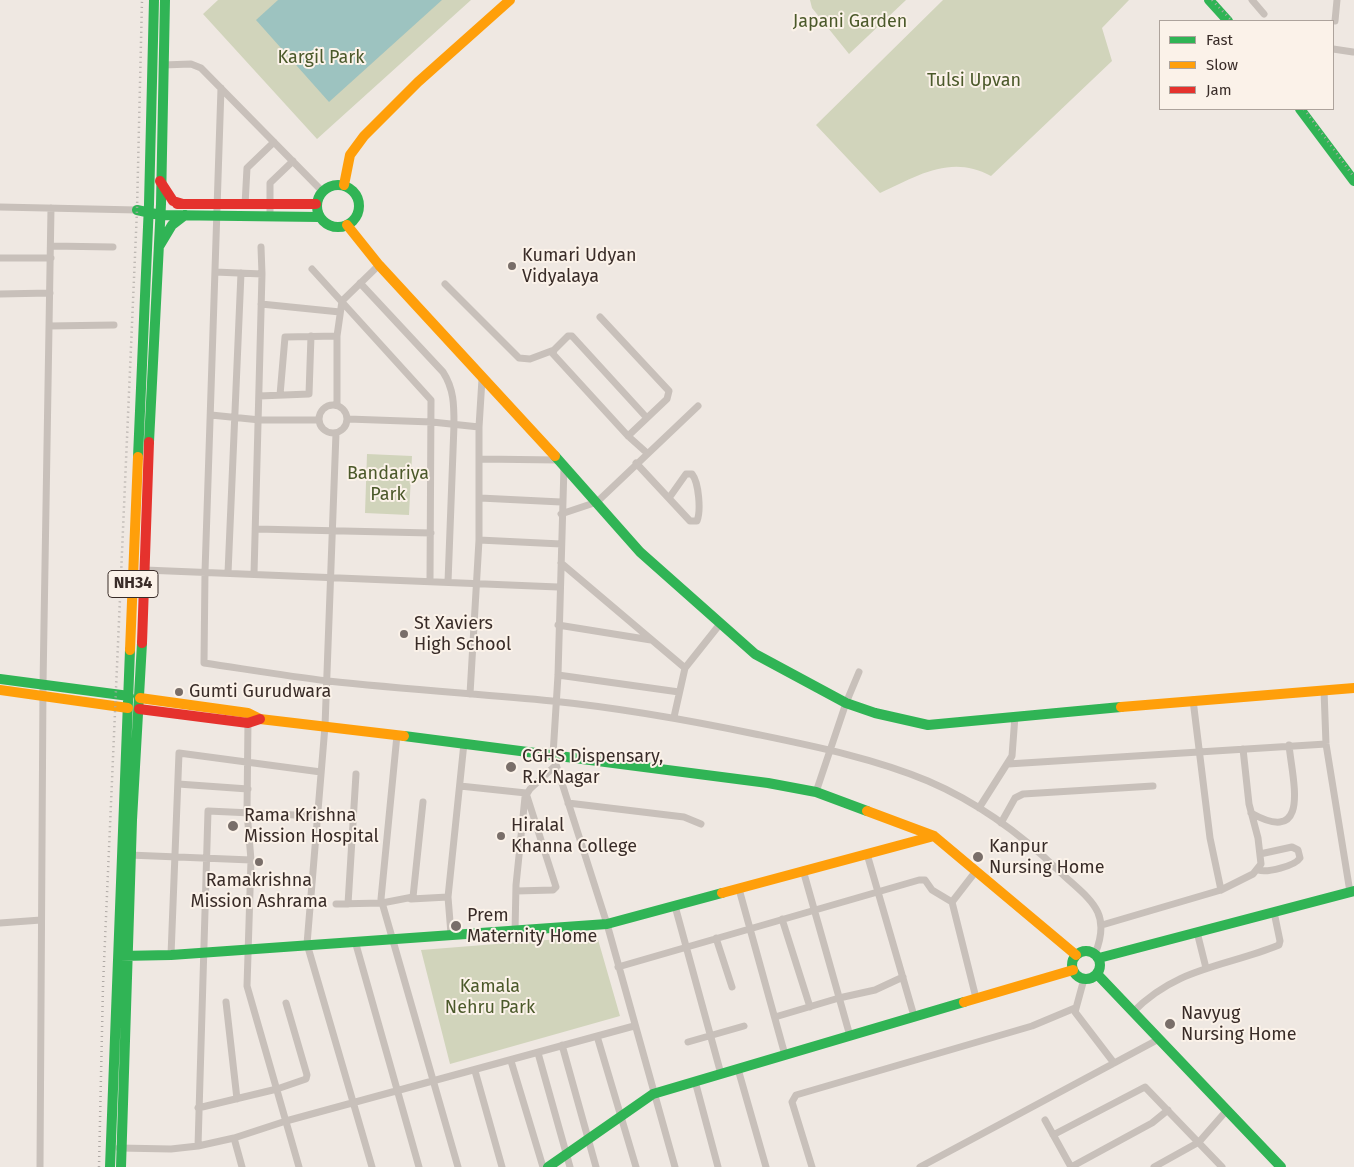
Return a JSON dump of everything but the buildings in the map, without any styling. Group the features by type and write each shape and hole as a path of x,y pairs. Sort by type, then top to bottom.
{"main road":[{"name":"NH34","path":"126,854 140,698 145,570 143,463 154,0"},
{"name":"NH34","path":"120,1167 116,1147 126,854 128,708 158,248 165,0"},
{"path":"344,185 350,155 364,136 418,82 510,0"},
{"path":"1209,0 1228,19"},
{"path":"1218,0 1228,19"},
{"path":"151,98 162,99"},
{"path":"1301,110 1354,182"},
{"path":"1309,110 1354,170"},
{"path":"160,181 174,201 184,210"},
{"path":"138,210 270,211 319,217 328,225 341,227 347,225 358,215 360,208 356,194 344,185 332,185 322,191 316,204 319,217"},
{"path":"216,210 245,205 270,211 316,204"},
{"path":"158,248 184,210"},
{"path":"347,225 379,264 482,379 597,502 640,552 755,654 846,703 875,713 928,725 1193,700 1354,688"},
{"path":"0,679 129,696"},
{"path":"0,690 128,708"},
{"path":"140,698 248,718"},
{"path":"139,709 260,719 464,743 554,760 768,783 816,792 934,836 1076,955"},
{"path":"122,956 202,953 606,924 934,836"},
{"path":"1097,956 1352,892"},
{"path":"1088,951 1097,956 1101,967 1097,974 1091,979 1077,976 1073,970 1072,962 1076,955 1088,951"},
{"path":"548,1167 653,1094 1073,970"},
{"path":"1097,974 1281,1167"},
{"name":"NH34","path":"110,1167 116,1147"}],"street":[{"path":"1252,0 1264,14"},
{"path":"1335,21 1337,0"},
{"path":"1334,49 1353,52"},
{"path":"163,65 196,65 322,191"},
{"path":"221,88 205,572 204,663 328,681 555,702 674,717 830,750 885,765 930,782 979,808 1044,857 1098,909 1102,925 1097,956"},
{"path":"245,205 247,168 274,142"},
{"path":"270,211 270,183 293,161"},
{"path":"0,207 138,210"},
{"path":"40,1167 43,685 51,208"},
{"path":"51,246 113,247"},
{"path":"254,574 260,420 261,246"},
{"path":"0,258 50,258"},
{"path":"337,405 337,336 342,301 379,264"},
{"path":"312,269 426,393 431,403 430,581"},
{"path":"216,272 262,274"},
{"path":"228,573 241,273"},
{"path":"360,283 443,372 452,392 454,425 448,582"},
{"path":"445,284 519,358 530,359 554,350 568,336 576,338 648,418"},
{"path":"0,294 50,294"},
{"path":"261,304 340,312"},
{"path":"600,317 669,392 669,397 628,436"},
{"path":"49,326 114,325"},
{"path":"280,395 284,338 288,335 337,336"},
{"path":"259,396 304,396 310,393 311,336"},
{"path":"554,350 557,359 628,436 647,453"},
{"path":"470,694 479,540 479,427 482,379"},
{"path":"337,405 342,408 348,419 345,428 336,433 328,433 322,428 319,420 324,408 337,405"},
{"path":"561,514 597,502 698,406"},
{"path":"211,415 260,420 319,420"},
{"path":"348,419 432,422 479,427"},
{"path":"336,433 328,681 307,944 372,1167"},
{"path":"480,459 560,463 562,502 561,563 558,587 558,675 555,702 554,760 606,924 675,1167"},
{"path":"636,463 690,521 697,521 698,498 695,478 692,474 686,474 669,498"},
{"path":"480,498 562,502"},
{"path":"256,528 431,533"},
{"path":"479,540 560,544"},
{"path":"561,563 685,668"},
{"path":"145,570 558,587"},
{"path":"674,717 685,668 720,624"},
{"path":"558,625 653,640"},
{"path":"816,792 846,703 859,672"},
{"path":"558,675 679,692"},
{"path":"1324,690 1326,744 1352,892"},
{"path":"1193,700 1210,838 1220,890"},
{"path":"979,808 1008,764 1013,750 1015,716"},
{"path":"248,718 247,812 250,860 246,949 247,986 299,1167"},
{"path":"396,735 382,903 458,1167"},
{"path":"451,934 448,897 464,743"},
{"path":"1008,764 1326,744"},
{"path":"1251,813 1272,822 1288,819 1292,813 1295,802 1289,745"},
{"path":"1102,925 1220,890 1258,870 1261,864 1260,854 1251,813 1243,748"},
{"path":"171,955 179,753 322,772"},
{"path":"515,932 523,803 526,793 554,760"},
{"path":"348,904 356,774"},
{"path":"178,784 248,789"},
{"path":"460,786 526,793"},
{"path":"1001,823 1015,798 1023,794 1153,786"},
{"path":"516,892 553,890 556,887 526,793"},
{"path":"411,899 414,892 423,802"},
{"path":"568,804 684,816 701,824"},
{"path":"198,1146 202,953 208,811 317,816"},
{"path":"1258,870 1264,871 1287,865 1298,861 1300,858 1298,850 1292,847 1260,854"},
{"path":"126,854 174,858 250,860"},
{"path":"867,854 914,1016"},
{"path":"803,870 850,1036"},
{"path":"952,902 976,871"},
{"path":"618,967 923,879 932,890 952,902 976,998"},
{"path":"739,889 785,1055"},
{"path":"336,904 382,903 448,897"},
{"path":"675,906 721,1074"},
{"path":"1133,1012 1160,988 1206,968 1279,944 1274,912"},
{"path":"782,919 810,1007"},
{"path":"0,923 42,920"},
{"path":"1196,932 1206,968"},
{"path":"716,938 732,987"},
{"path":"355,941 419,1167"},
{"path":"775,1017 839,998 875,990 903,977"},
{"path":"1084,979 1075,1008 1078,1019 1114,1063"},
{"path":"226,1002 237,1098"},
{"path":"198,1108 301,1083 307,1078 286,1004"},
{"path":"812,1167 792,1102 796,1095 1032,1026 1075,1008"},
{"path":"116,1147 171,1149 198,1146 234,1138 286,1121 634,1026"},
{"path":"688,1042 744,1026"},
{"path":"597,1036 636,1167"},
{"path":"920,1167 1159,1039"},
{"path":"562,1045 596,1167"},
{"path":"538,1053 570,1167"},
{"path":"511,1061 543,1167"},
{"path":"738,1069 766,1167"},
{"path":"474,1071 502,1167"},
{"path":"695,1081 718,1167"},
{"path":"1053,1135 1123,1099 1142,1087 1148,1089 1222,1167"},
{"path":"1045,1120 1071,1167 1152,1124 1168,1110"},
{"path":"1154,1167 1199,1142 1227,1110"},
{"path":"234,1138 242,1167"}],"green space":[{"name":"Kargil Park","path":"218,0 471,0 317,139 203,14"},
{"name":"Japani Garden","path":"810,0 906,0 849,54 812,8"},
{"name":"Tulsi Upvan","path":"943,0 1129,0 1102,28 1112,61 991,176 962,167 948,167 921,174 880,193 816,125"},
{"name":"Bandariya Park","path":"367,454 412,456 409,515 365,513"},
{"name":"Kamala Nehru Park","path":"597,936 620,1016 450,1064 421,950"}],"water":[{"path":"278,0 442,0 329,102 256,20"}],"railway":[{"path":"99,1167 103,986 137,210 142,0"},
{"path":"1212,0 1231,20"},
{"path":"1305,110 1354,177"}],"traffic: fast":[{"path":"138,457 149,204 154,0"},
{"path":"149,442 161,204 165,0"},
{"path":"1209,0 1227,20"},
{"path":"1301,110 1354,181"},
{"path":"342,185 350,188 356,194 359,206 356,218 350,224 334,227 326,224 320,218 317,202 320,194 326,188 342,185"},
{"path":"137,210 160,215 319,217"},
{"path":"160,245 172,225 185,215"},
{"path":"555,456 640,552 755,654 846,703 875,713 928,725 1121,707"},
{"path":"121,1167 132,820 142,643"},
{"path":"110,1167 130,650"},
{"path":"0,679 129,696"},
{"path":"404,736 768,783 816,792 867,811"},
{"path":"1099,958 1354,891"},
{"path":"120,956 171,955 607,924 722,893"},
{"path":"1086,951 1096,955 1100,965 1096,975 1086,979 1076,975 1072,965 1076,955 1086,951"},
{"path":"1097,974 1281,1167"},
{"path":"548,1167 653,1094 964,1002"}],"traffic: slow":[{"path":"344,185 350,155 364,136 418,82 510,0"},
{"path":"347,225 379,265 555,456"},
{"path":"130,650 138,457"},
{"path":"1121,707 1354,688"},
{"path":"0,690 128,708"},
{"path":"140,698 248,713 260,719 404,736"},
{"path":"867,811 934,836 1076,955"},
{"path":"722,893 934,836"},
{"path":"964,1002 1073,970"}],"traffic: jam":[{"path":"160,181 173,201 183,204"},
{"path":"177,204 316,204"},
{"path":"142,643 149,442"},
{"path":"139,709 248,723 260,719"}],"place":[{"name":"Kumari Udyan Vidyalaya","path":"512,266"},
{"name":"St Xaviers High School","path":"404,634"},
{"name":"Gumti Gurudwara","path":"179,692"},
{"name":"CGHS Dispensary, R.K.Nagar","path":"511,767"},
{"name":"Rama Krishna Mission Hospital","path":"233,826"},
{"name":"Hiralal Khanna College","path":"501,836"},
{"name":"Kanpur Nursing Home","path":"978,857"},
{"name":"Ramakrishna Mission Ashrama","path":"259,862"},
{"name":"Prem Maternity Home","path":"456,926"},
{"name":"Navyug Nursing Home","path":"1170,1024"}]}
